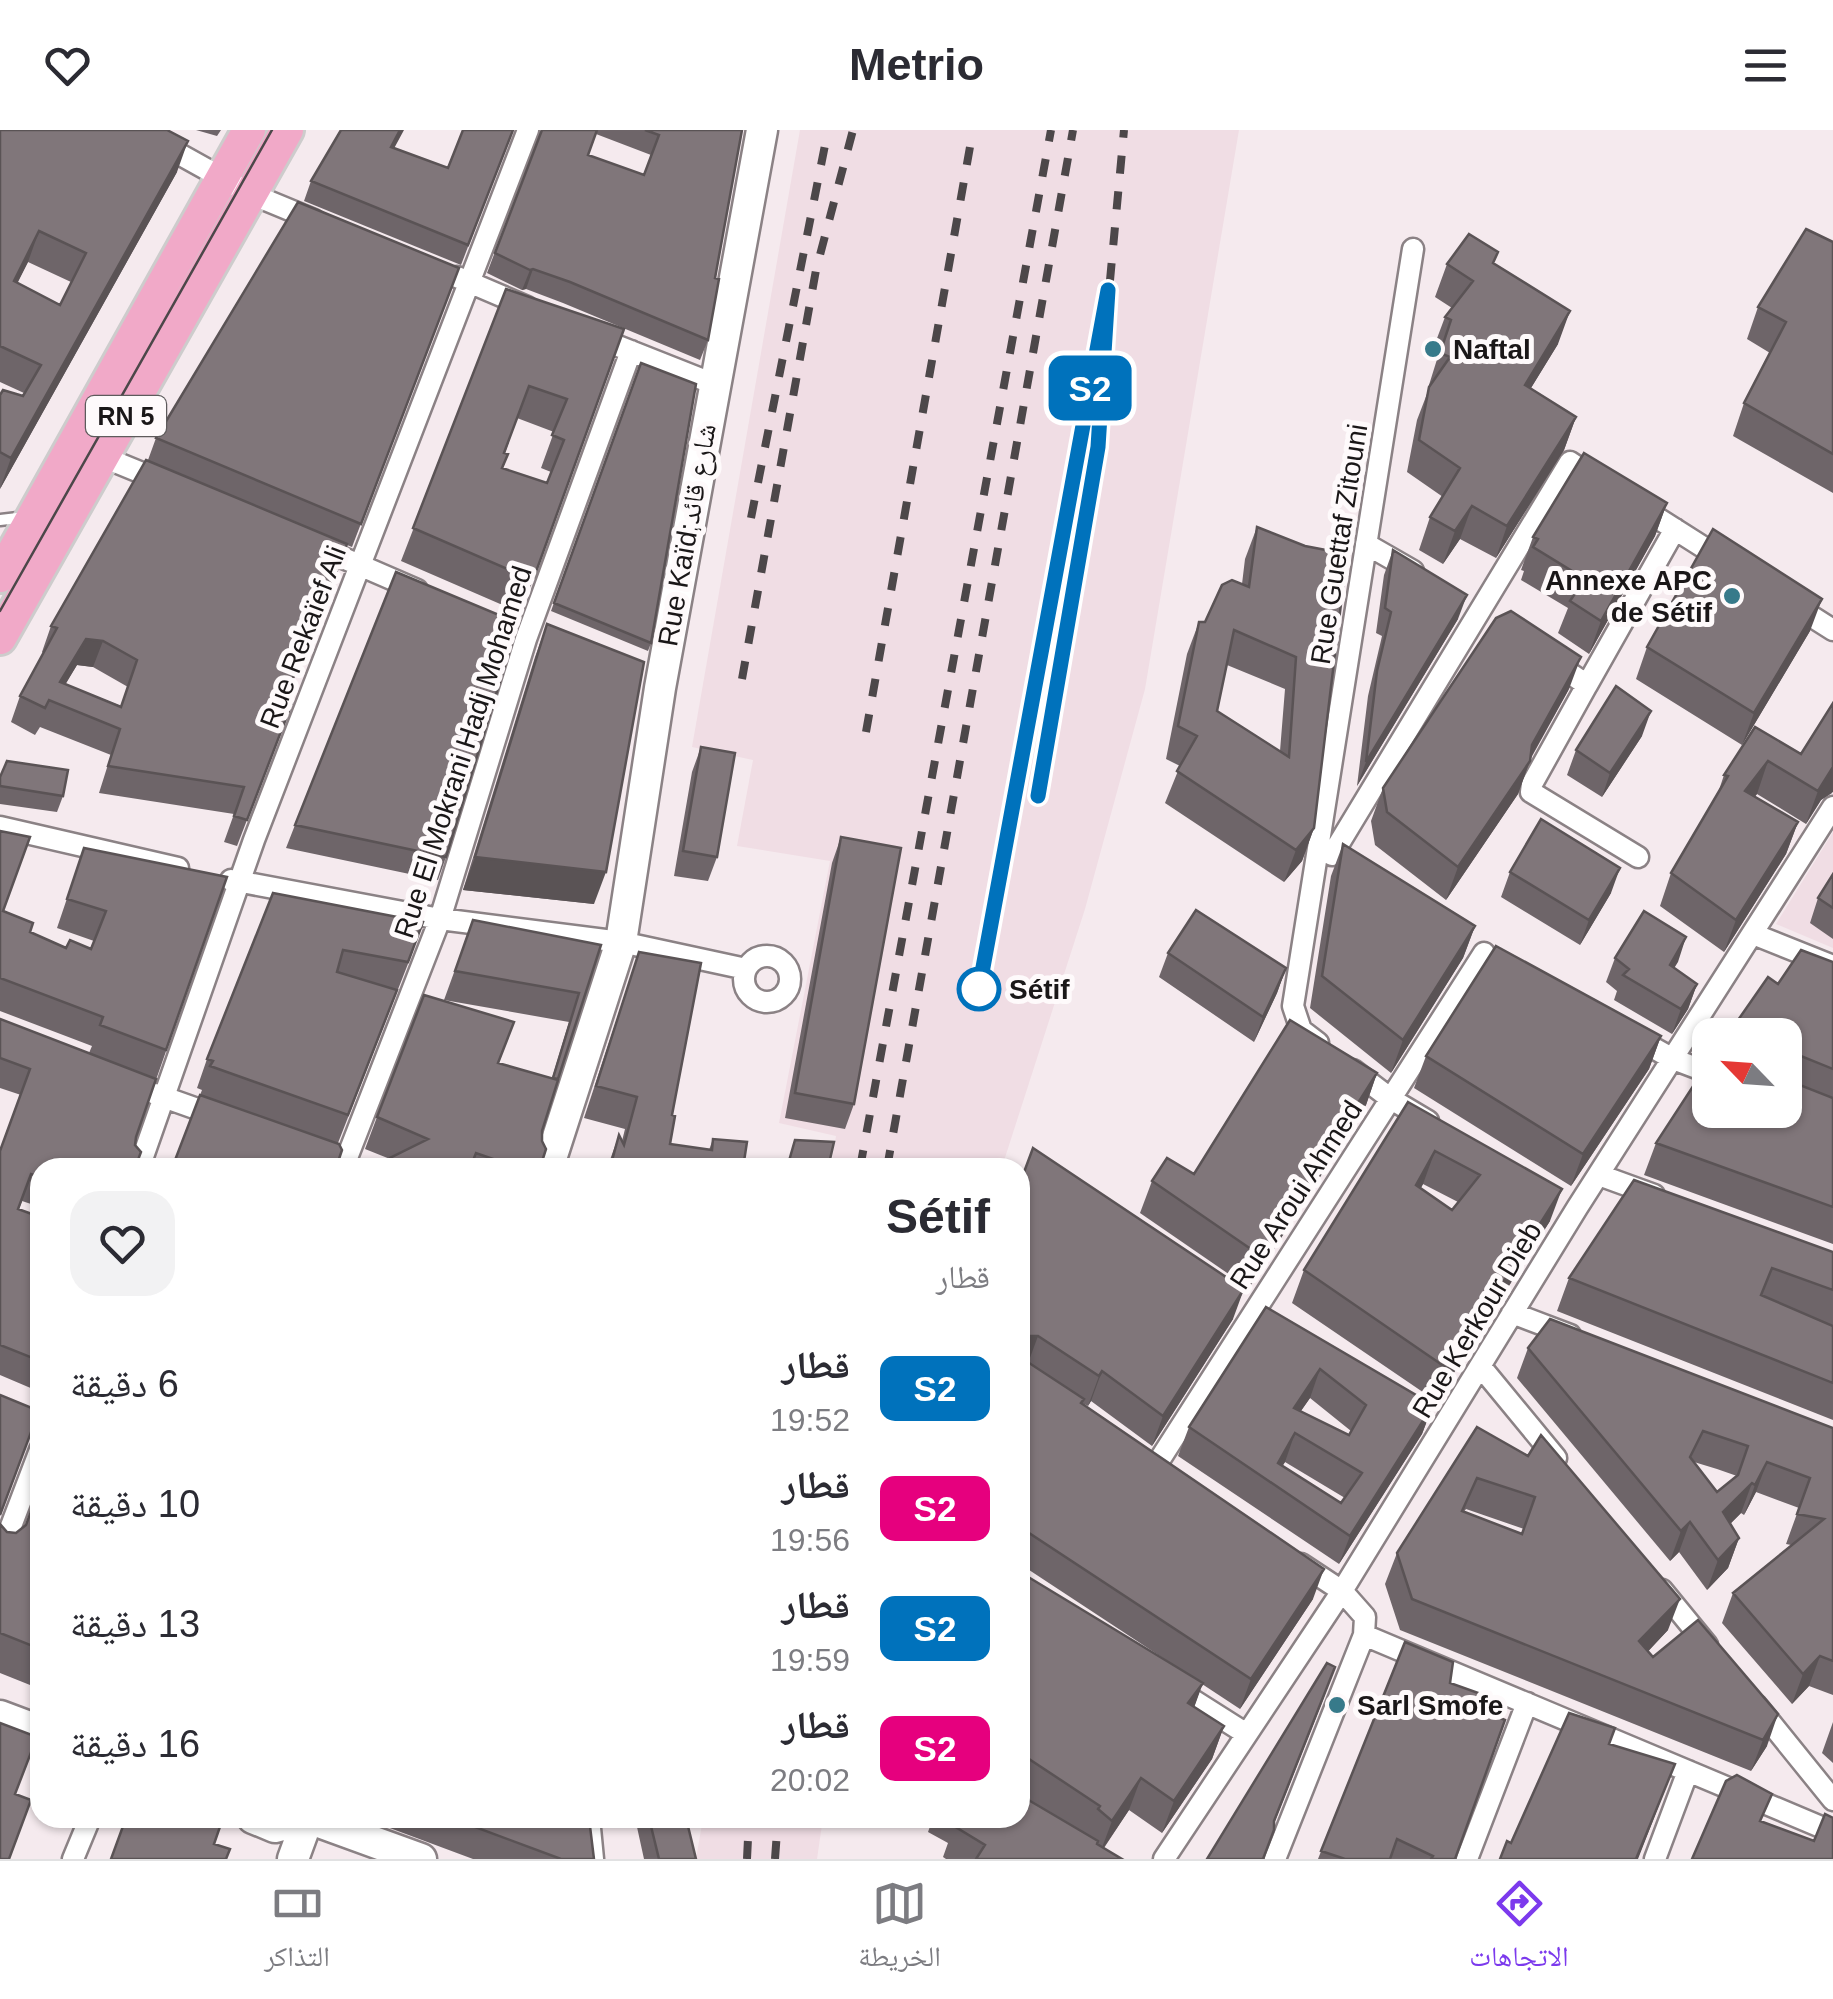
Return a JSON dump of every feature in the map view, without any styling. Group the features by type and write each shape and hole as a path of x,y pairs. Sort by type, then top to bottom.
{"main road":[{"name":"RN 5","path":"0,638 103,456 236,186 250,130"},
{"name":"RN 5","path":"0,576 16,518 236,186 287,130"}],"street":[{"path":"136,130 236,186 342,231"},
{"name":"Rue Rekaïef Ali","path":"143,1158 254,840 528,130"},
{"name":"Rue Kaïd;شارع قائد","path":"551,1158 621,942 651,685 762,130"},
{"name":"Rue Guettaf Zitouni","path":"1413,249 1366,544 1333,856 1292,1006 1301,1030 1391,1099 1442,1129"},
{"path":"432,267 541,313"},
{"path":"595,336 714,384"},
{"name":"Rue El Mokrani Hadj Mohamed","path":"347,1158 440,919 526,638 631,351"},
{"path":"103,456 176,487"},
{"path":"1333,856 1570,462 1738,570"},
{"path":"1638,857 1532,792 1532,784 1675,529"},
{"path":"296,538 443,602"},
{"path":"1366,544 1430,582"},
{"path":"1770,590 1833,630"},
{"path":"1540,653 1587,685"},
{"name":"Rue Kerkour Dieb","path":"1164,1859 1342,1591 1436,1422 1481,1367 1568,1203 1599,1175 1833,807"},
{"path":"0,827 241,882 440,919 621,942 746,969"},
{"path":"1753,934 1833,966"},
{"name":"Rue Aroui Ahmed","path":"1155,1467 1484,953"},
{"path":"1608,1022 1692,1066"},
{"path":"127,1083 236,1122"},
{"path":"1599,1175 1671,1202"},
{"path":"1512,1313 1584,1340"},
{"path":"1481,1367 1569,1475"},
{"path":"0,1555 30,1476"},
{"path":"1276,1859 1364,1635 1365,1617 1342,1591 1280,1550"},
{"path":"1645,1568 1720,1661"},
{"path":"1364,1635 1833,1832"},
{"path":"1148,1672 1245,1734"},
{"path":"1745,1692 1833,1800"},
{"path":"1468,1859 1527,1703"},
{"path":"0,1716 30,1727"},
{"path":"1655,1859 1688,1771"},
{"path":"73,1859 86,1828"},
{"path":"292,1859 304,1828"},
{"path":"336,1828 421,1859"},
{"path":"590,1828 593,1859"}],"shaded area":[{"path":"800,130 1239,130 1145,689 1085,909 1005,1158 832,1158 836,1136 779,1123 830,861 737,846 753,760 692,747"},
{"path":"1833,832 1833,948 1776,924"},
{"path":"701,1828 822,1828 817,1859 696,1859"}],"building":[{"path":"0,130 167,130 188,141 11,458 0,452 0,395 3,390 23,396 41,365 0,346","holes":["39,231 86,253 60,305 14,281"]},
{"path":"341,130 400,130 391,147 448,168 463,130 513,130 468,245 311,181"},
{"path":"542,130 597,130 588,155 644,175 659,135 645,130 742,130 708,340 495,253"},
{"path":"298,202 459,268 361,524 156,438"},
{"path":"1806,229 1833,242 1833,454 1744,403 1786,322 1758,307"},
{"path":"1469,234 1498,252 1493,263 1570,311 1525,385 1576,417 1507,526 1472,506 1455,531 1430,517 1460,468 1419,440 1429,387 1450,357 1440,353 1451,320 1445,317 1473,281 1447,264"},
{"path":"506,289 624,329 533,580 413,528","holes":["529,386 567,399 552,435 564,440 547,483 502,468"]},
{"path":"641,363 696,384 651,643 554,603"},
{"path":"1584,453 1667,503 1601,621 1570,601 1585,579 1533,547 1538,539 1533,537"},
{"path":"146,460 347,544 284,700 292,703 247,820 234,816 244,787 108,766 120,729 49,700 45,708 20,696 57,628 51,626","holes":["86,639 103,641 137,660 121,707 60,682"]},
{"path":"1257,527 1305,546 1347,554 1314,828 1296,850 1177,771 1197,736 1178,726 1199,622 1205,622 1222,585 1232,580 1249,587","holes":["1234,630 1296,657 1289,757 1217,711"]},
{"path":"1713,529 1822,599 1754,713 1647,647"},
{"path":"1393,550 1467,595 1366,762 1377,671 1391,612 1385,608"},
{"path":"396,572 518,623 446,857 295,825"},
{"path":"1511,611 1581,657 1532,745 1530,761 1458,867 1387,812 1383,788 1496,618"},
{"path":"547,624 644,662 606,872 475,857"},
{"path":"1616,686 1651,711 1610,773 1576,750"},
{"path":"1833,703 1833,767 1818,791 1768,761 1745,791 1798,822 1736,920 1671,873 1755,727 1801,754"},
{"path":"701,747 735,753 717,857 683,851"},
{"path":"7,761 68,770 63,796 0,786"},
{"path":"1541,819 1620,868 1589,920 1510,872"},
{"path":"0,831 30,837 3,911 33,923 30,932 66,948 70,940 91,949 106,911 67,899 84,848 227,877 166,1050 100,1025 103,1017 0,978"},
{"path":"841,837 901,848 854,1104 795,1093"},
{"path":"1343,844 1475,926 1403,1040 1322,976"},
{"path":"1833,874 1833,908 1818,898"},
{"path":"273,893 423,922 408,962 343,950 337,972 397,990 348,1115 210,1066 213,1061 207,1059"},
{"path":"1196,910 1286,968 1263,1017 1168,953"},
{"path":"1644,911 1686,937 1670,965 1697,984 1681,1009 1623,975 1629,969 1615,958"},
{"path":"473,920 601,945 558,1079 553,1078 579,993 455,971"},
{"path":"1496,946 1661,1036 1583,1154 1426,1056"},
{"path":"1801,950 1833,962 1833,1069 1802,1056 1802,1018 1739,1018 1768,977 1778,984"},
{"path":"639,952 701,963 670,1144 712,1150 713,1139 747,1142 745,1158 613,1158 619,1135 624,1145 637,1097 596,1086"},
{"path":"424,995 514,1022 498,1063 558,1080 542,1131 546,1149 543,1158 490,1158 476,1153 474,1158 390,1158 428,1139 377,1117"},
{"path":"0,1019 156,1079 136,1137 135,1145 141,1152 139,1158 30,1158 30,1177 18,1209 30,1213 30,1357 0,1345 0,1151 30,1069 0,1058"},
{"path":"1290,1020 1377,1073 1261,1256 1152,1181 1167,1158 1194,1174"},
{"path":"1802,1086 1833,1098 1833,1207 1656,1143 1692,1088 1692,1128 1802,1128"},
{"path":"200,1095 339,1144 342,1150 339,1158 176,1158"},
{"path":"1408,1102 1562,1189 1448,1369 1304,1270","holes":["1435,1151 1480,1175 1452,1210 1416,1185"]},
{"path":"795,1140 834,1142 830,1158 790,1158"},
{"path":"1033,1148 1244,1289 1163,1416 1102,1371 1099,1376 1038,1336 1030,1336 1029,1158"},
{"path":"1634,1180 1833,1252 1833,1290 1772,1268 1761,1295 1833,1326 1833,1383 1569,1278"},
{"path":"1266,1307 1433,1405 1350,1536 1189,1427","holes":["1320,1369 1366,1405 1349,1435 1294,1408","1295,1433 1362,1473 1341,1503 1278,1463"]},
{"path":"1550,1319 1833,1428 1833,1661 1820,1656 1803,1674 1733,1593 1824,1519 1797,1514 1810,1478 1767,1462 1755,1485 1752,1483 1723,1512 1739,1538 1718,1560 1690,1522 1681,1531 1528,1348","holes":["1703,1431 1748,1446 1738,1475 1717,1492 1690,1457"]},
{"path":"1030,1364 1084,1399 1081,1403 1324,1569 1251,1679 1030,1534"},
{"path":"0,1395 30,1407 30,1435 0,1515"},
{"path":"1477,1427 1528,1456 1541,1435 1680,1599 1639,1641 1653,1657 1698,1620 1778,1714 1763,1740 1412,1599 1397,1553","holes":["1477,1478 1535,1497 1522,1534 1462,1511"]},
{"path":"30,1514 30,1645 0,1633 0,1524 7,1532 16,1533 26,1525"},
{"path":"1030,1578 1203,1683 1188,1703 1224,1726 1174,1801 1141,1778 1112,1821 1098,1809 1100,1806 1030,1760"},
{"path":"1405,1642 1453,1662 1450,1683 1481,1694 1475,1707 1505,1720 1455,1859 1431,1859 1433,1856 1397,1839 1390,1859 1345,1859 1321,1851"},
{"path":"1327,1663 1335,1667 1274,1821 1263,1859 1207,1859"},
{"path":"1569,1713 1615,1728 1609,1744 1675,1764 1636,1859 1500,1859 1507,1841 1511,1843"},
{"path":"0,1723 30,1734 30,1755 15,1794 30,1803 9,1859 0,1859"},
{"path":"1737,1775 1772,1794 1760,1821 1814,1841 1825,1814 1833,1818 1833,1859 1692,1859 1726,1781"},
{"path":"1030,1801 1122,1859 976,1859 985,1845 957,1828 1030,1828"},
{"path":"122,1828 220,1828 214,1844 230,1849 226,1859 111,1859"},
{"path":"478,1828 590,1828 594,1859 561,1859"},
{"path":"651,1828 688,1828 696,1859 659,1859"}],"tram line":[{"path":"0,611 272,130"}],"railway":[{"path":"751,518 828,130"},
{"path":"742,679 816,270 853,130"},
{"path":"866,732 973,130"},
{"path":"862,1158 1051,130"},
{"path":"889,1158 1073,130"},
{"path":"979,989 1109,291 1124,130"},
{"path":"1038,796 1098,447 1102,392"},
{"path":"747,1859 749,1828"},
{"path":"775,1859 777,1828"}],"train":[{"name":"S2","path":"979,989 1108,290 1098,447 1038,796"}],"place":[{"name":"Naftal","path":"1433,349"},
{"name":"Annexe APC de Sétif","path":"1732,596"},
{"name":"Sétif","path":"979,989"},
{"name":"Sarl Smofe","path":"1337,1705"}]}
